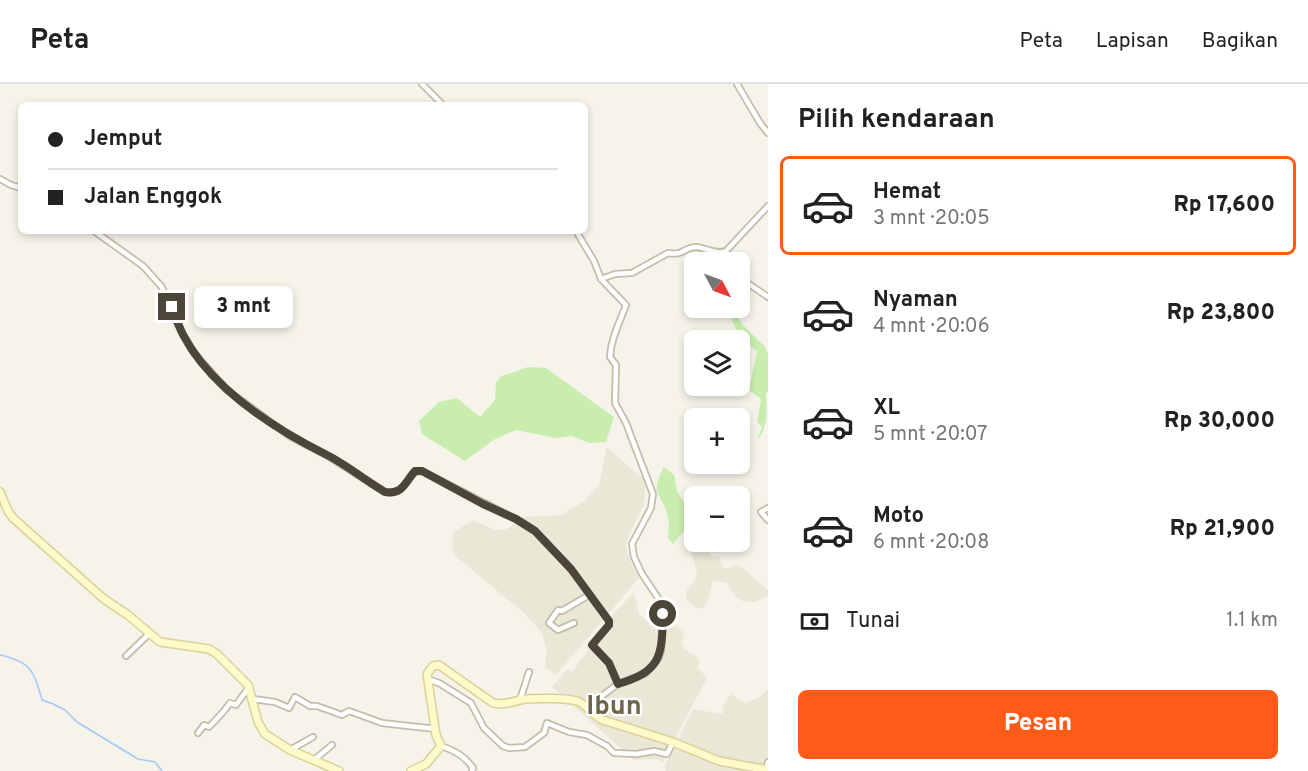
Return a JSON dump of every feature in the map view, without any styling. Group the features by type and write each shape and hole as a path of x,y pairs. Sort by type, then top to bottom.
{"main road":[{"path":"0,492 8,511 14,518 104,599 165,644 209,649 226,661 249,687 260,726 273,740 290,750 339,771"},
{"path":"411,771 426,764 441,746 427,680 430,668 436,665 441,665 493,703 501,704 520,700 579,702 587,707 593,716 673,742 719,761 767,767"}],"street":[{"path":"422,84 440,102"},
{"path":"737,84 760,123 768,132"},
{"path":"0,179 18,187"},
{"path":"724,252 735,243 768,206"},
{"path":"98,234 143,266 161,286 181,331 194,353 227,390 291,437 328,456 385,492 400,491 415,471 422,471 516,519 543,539 571,569 610,623 592,645 609,663 618,684"},
{"path":"578,234 600,272 601,279 626,305 619,318 610,350 610,357 616,365 615,403 627,425 653,494 651,508 632,544 636,563 660,601 663,614 662,642 658,658 645,674 618,684 587,707"},
{"path":"601,279 615,273 632,273 668,253 677,255 690,248 717,252"},
{"path":"750,285 768,297"},
{"path":"768,508 761,512 768,520"},
{"path":"574,622 558,630 549,623 558,610 562,611 589,595"},
{"path":"126,656 150,633"},
{"path":"520,700 529,672"},
{"path":"427,680 439,683 471,704 484,729 503,746 509,748 525,747 544,733 547,723 564,731 587,735 617,754 654,751 667,754 673,742"},
{"path":"198,733 204,725 209,727 216,719 219,719 230,703 236,704 249,687"},
{"path":"253,699 277,703 289,708 295,697 310,706 317,706 342,715 349,711 382,723 436,729"},
{"path":"290,750 313,737"},
{"path":"314,760 332,745"},
{"path":"441,746 460,755 471,764 472,771"}],"shaded area":[{"path":"607,447 643,479 645,486 644,505 629,534 626,546 639,578 556,675 545,668 547,651 542,633 525,614 453,554 453,533 473,520 495,530 507,529 524,517 562,515 584,501 599,485"},
{"path":"691,552 710,552 712,557 719,557 724,569 739,565 768,590 768,596 755,602 742,601 735,596 727,583 713,581 706,606 697,609 686,599 687,589 696,579 697,573"},
{"path":"634,592 639,614 656,629 659,624 670,621 684,631 682,641 684,649 698,658 700,663 697,667 707,678 663,762 657,759 634,760 552,687 567,669 572,672 587,652 595,634"},
{"path":"768,689 768,759 758,771 666,771 665,765 693,709 722,714 724,704 731,694 745,703 760,697"}],"green space":[{"path":"731,318 738,318 748,330 737,330"},
{"path":"750,332 765,347 768,354 766,419 761,436 757,440 762,427 757,422 761,399 750,391 750,385 757,352 750,345"},
{"path":"528,367 546,368 614,417 606,442 589,443 572,436 556,438 516,430 495,439 465,461 422,434 419,421 439,402 457,398 480,417 495,400 496,383 500,377"},
{"path":"664,467 674,475 677,491 684,503 684,531 673,544 668,538 669,520 666,510 658,494 659,476"}],"waterway":[{"path":"0,655 19,661 30,670 37,682 42,700 65,710 77,722 138,759 155,762 162,771"}],"district":[{"name":"Ibun","path":"614,707"}],"route":[{"path":"172,307 176,321 194,353 214,378 291,437 328,456 385,492 400,491 415,471 422,471 535,531 571,569 609,621 609,625 592,645 609,663 618,684 645,674 658,658 661,651 663,614"}]}
